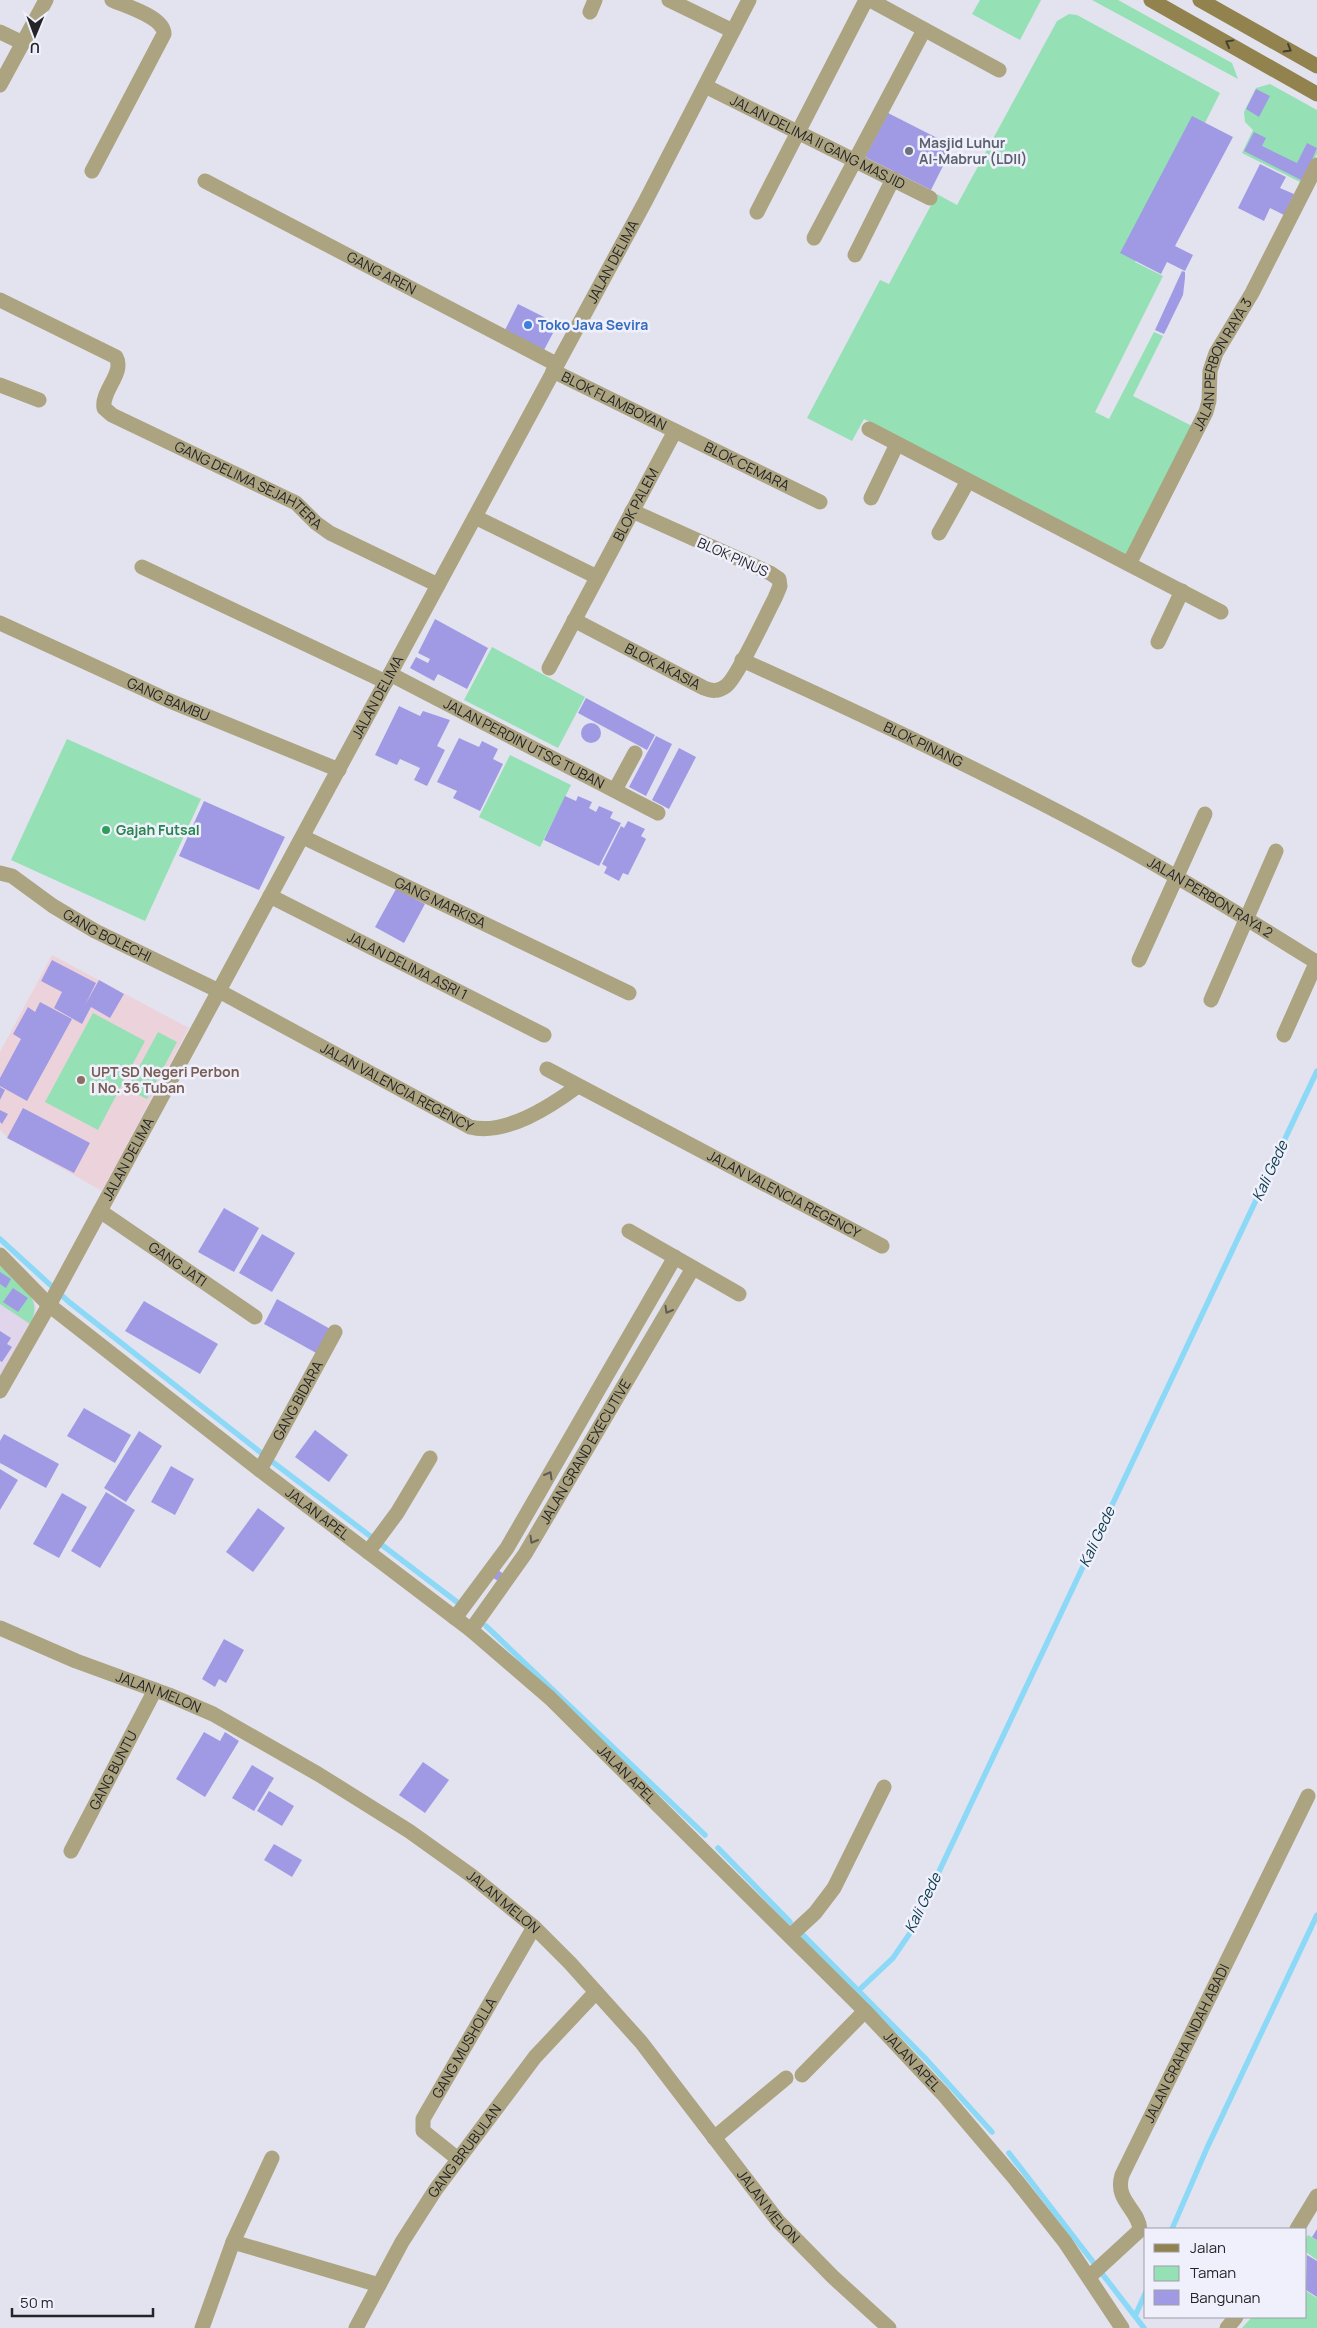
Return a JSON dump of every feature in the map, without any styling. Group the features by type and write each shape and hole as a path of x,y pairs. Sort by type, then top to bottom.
{"main road":[{"path":"1151,0 1317,94"},
{"path":"1200,0 1317,66"},
{"path":"1258,60 1269,38"}],"street":[{"path":"0,85 46,0"},
{"path":"92,171 164,34 164,27 157,20 112,0"},
{"path":"669,0 733,31"},
{"name":"JALAN DELIMA","path":"0,1391 63,1280 475,517 749,0"},
{"path":"757,212 868,0 999,70"},
{"path":"814,238 924,30"},
{"path":"0,32 23,43"},
{"name":"JALAN DELIMA II GANG MASJID","path":"705,86 930,198"},
{"name":"JALAN PERBON RAYA 3","path":"1129,564 1206,412 1210,371 1216,353 1252,293 1317,165"},
{"path":"855,255 893,179"},
{"name":"GANG AREN","path":"205,182 555,368"},
{"name":"GANG DELIMA SEJAHTERA","path":"0,300 108,352 118,361 117,369 103,401 104,408 112,415 296,503 316,523 330,533 438,585"},
{"name":"BLOK FLAMBOYAN","path":"555,368 675,431"},
{"path":"0,385 39,400"},
{"path":"868,429 1221,612"},
{"name":"BLOK CEMARA","path":"675,431 820,502"},
{"name":"BLOK PALEM","path":"597,577 675,431"},
{"path":"871,498 897,444"},
{"path":"939,533 968,481"},
{"name":"BLOK PINUS","path":"632,511 770,573 779,579 778,592 742,660"},
{"path":"475,517 597,577 549,668"},
{"name":"JALAN PERDIN UTSG TUBAN","path":"142,567 388,678 658,813"},
{"path":"1158,642 1182,591"},
{"name":"BLOK AKASIA","path":"574,620 709,690 724,687 732,680 742,660"},
{"name":"GANG BAMBU","path":"0,623 170,701 338,770"},
{"name":"BLOK PINANG","path":"742,660 864,716 1102,835"},
{"path":"615,790 635,753"},
{"path":"1139,960 1205,814"},
{"name":"JALAN PERBON RAYA 2","path":"1102,835 1247,918 1317,961"},
{"name":"GANG MARKISA","path":"303,836 629,993"},
{"path":"1211,1000 1276,851"},
{"name":"GANG BOLECHI","path":"0,873 12,876 53,906 95,931 219,991"},
{"name":"JALAN DELIMA ASRI 1","path":"270,896 544,1034"},
{"path":"1284,1035 1317,961"},
{"name":"JALAN VALENCIA REGENCY","path":"219,991 470,1127 493,1127 521,1120 544,1109 578,1086"},
{"name":"JALAN VALENCIA REGENCY","path":"547,1069 882,1246"},
{"name":"GANG JATI","path":"100,1211 255,1317"},
{"path":"629,1231 739,1294"},
{"name":"JALAN APEL","path":"0,1254 51,1302 260,1470 370,1550 471,1630 550,1698 865,2011 943,2094 1055,2229 1096,2271 1122,2328"},
{"name":"JALAN GRAND EXECUTIVE","path":"454,1618 478,1589 507,1548 675,1257"},
{"name":"JALAN GRAND EXECUTIVE","path":"471,1630 525,1554 693,1268"},
{"name":"GANG BIDARA","path":"260,1470 335,1332"},
{"path":"588,1408 605,1418"},
{"path":"575,1430 592,1440"},
{"path":"370,1550 430,1458"},
{"path":"478,1589 493,1600"},
{"name":"JALAN MELON","path":"0,1628 76,1661 155,1690 212,1714 258,1738 452,1860 534,1927 596,1992 641,2042 778,2222 889,2328"},
{"name":"GANG BUNTU","path":"71,1851 155,1690"},
{"path":"790,1936 815,1913 834,1888 884,1788"},
{"name":"JALAN GRAHA INDAH ABADI","path":"1096,2271 1140,2230 1121,2193 1120,2183 1122,2175 1308,1796"},
{"name":"GANG MUSHOLLA","path":"458,2159 423,2131 423,2119 534,1927"},
{"name":"GANG BRUBULAN","path":"356,2328 421,2210 535,2057 596,1992"},
{"path":"802,2075 865,2011"},
{"path":"714,2138 786,2078"},
{"path":"202,2328 233,2242 272,2158"},
{"path":"1298,2228 1317,2196"},
{"path":"233,2242 379,2285"},
{"path":"1227,2328 1235,2318"}],"shaded area":[{"name":"UPT SD Negeri Perbon I No. 36 Tuban","path":"52,955 189,1028 102,1191 8,1138 0,1130 0,1052"},
{"path":"0,1266 35,1302 36,1309 35,1316 0,1376"}],"green space":[{"path":"980,0 1041,0 1020,40 972,14"},
{"path":"1092,0 1118,0 1232,63 1238,79"},
{"path":"1069,14 1077,15 1220,93 1135,262 1163,276 1095,412 1109,419 1154,332 1163,336 1133,396 1194,427 1128,558 864,419 852,441 807,418 880,280 889,284 937,194 957,205 1057,21"},
{"path":"1270,84 1317,110 1317,154 1302,183 1242,153 1253,130 1245,122 1244,112 1256,88"},
{"path":"492,647 585,697 558,748 464,700"},
{"name":"Gajah Futsal","path":"67,739 201,799 145,921 11,860"},
{"path":"510,755 571,785 540,847 479,817"},
{"path":"93,1013 145,1041 98,1130 45,1102"},
{"path":"158,1032 177,1042 147,1099 127,1089"},
{"path":"0,1266 32,1298 34,1314 30,1324 0,1304"},
{"path":"1308,2235 1317,2240 1317,2260 1307,2253"},
{"path":"1307,2292 1317,2298 1317,2328 1242,2328 1251,2318 1307,2318"}],"building":[{"path":"1256,89 1270,96 1259,117 1246,109"},
{"name":"Masjid Luhur Al-Mabrur (LDII)","path":"888,113 953,146 931,190 865,157"},
{"path":"1192,116 1233,137 1175,246 1193,255 1185,271 1167,262 1161,274 1120,253"},
{"path":"1254,132 1266,138 1262,146 1297,163 1307,143 1317,148 1303,181 1244,151"},
{"path":"1260,164 1286,177 1280,188 1294,194 1284,215 1270,208 1264,221 1238,208"},
{"path":"1182,271 1185,272 1183,295 1164,334 1155,330"},
{"name":"Toko Java Sevira","path":"518,304 552,321 547,330 553,333 544,350 505,330"},
{"path":"435,619 488,648 467,689 438,674 434,681 410,668 416,657 428,663 430,659 418,653"},
{"path":"586,698 655,735 647,750 578,713"},
{"path":"399,706 420,716 423,711 450,720 437,746 445,750 427,786 414,780 420,768 400,759 397,765 375,755"},
{"path":"587,723 595,723 601,729 601,737 595,743 587,743 581,737 581,729"},
{"path":"656,736 672,744 646,796 629,787"},
{"path":"459,738 479,747 482,741 498,749 493,759 503,764 480,811 453,798 457,791 437,782"},
{"path":"679,748 696,757 669,809 652,800"},
{"path":"565,796 576,801 578,796 592,802 589,808 596,812 599,806 613,812 610,818 621,823 599,866 544,840"},
{"path":"204,801 285,837 259,890 179,856"},
{"path":"628,821 645,829 641,836 646,839 628,875 623,873 619,881 604,873 607,867 602,864 621,826 624,828"},
{"path":"396,889 425,904 404,943 375,927"},
{"path":"52,960 96,983 85,1005 99,980 124,994 110,1018 91,1007 82,1024 54,1008 62,992 41,981"},
{"path":"40,1002 72,1019 27,1101 0,1086 0,1078 21,1039 13,1034 28,1007 35,1012"},
{"path":"0,1087 5,1090 0,1100"},
{"path":"23,1108 90,1143 74,1173 7,1138"},
{"path":"0,1110 8,1114 2,1124 0,1122"},
{"path":"224,1208 259,1228 234,1272 198,1252"},
{"path":"262,1234 295,1253 272,1292 239,1273"},
{"path":"0,1272 11,1279 6,1288 0,1284"},
{"path":"13,1288 28,1298 18,1312 3,1302"},
{"path":"277,1299 332,1330 318,1354 264,1324"},
{"path":"144,1301 218,1344 200,1374 125,1331"},
{"path":"0,1331 11,1338 7,1344 12,1347 2,1362 0,1361"},
{"path":"84,1408 131,1435 115,1463 67,1436"},
{"path":"315,1430 348,1455 329,1482 295,1457"},
{"path":"139,1431 162,1446 126,1502 104,1488"},
{"path":"4,1434 59,1464 46,1488 0,1463 0,1441"},
{"path":"171,1466 194,1479 175,1515 151,1502"},
{"path":"0,1469 18,1480 0,1510"},
{"path":"106,1492 135,1510 100,1568 71,1551"},
{"path":"62,1493 87,1507 59,1558 33,1544"},
{"path":"258,1508 285,1528 253,1572 226,1552"},
{"path":"498,1570 505,1575 500,1582 493,1578"},
{"path":"224,1639 244,1650 226,1683 219,1679 215,1687 202,1679"},
{"path":"204,1732 220,1741 225,1732 239,1741 205,1797 176,1779"},
{"path":"423,1762 449,1780 425,1813 399,1795"},
{"path":"252,1765 274,1778 254,1811 232,1798"},
{"path":"269,1791 294,1806 282,1826 257,1811"},
{"path":"274,1844 302,1860 292,1877 264,1860"},
{"path":"1317,2229 1317,2240 1312,2237"},
{"path":"1307,2255 1317,2261 1317,2297 1307,2291"}],"waterway":[{"name":"Kali Gede","path":"858,1991 893,1958 910,1933 1317,1071"},
{"path":"0,1239 69,1302 260,1452"},
{"path":"274,1463 457,1602"},
{"path":"486,1626 705,1835"},
{"path":"718,1848 790,1922"},
{"name":"Kali Gede","path":"1172,2228 1207,2148 1317,1915"},
{"path":"804,1936 926,2059 992,2132"},
{"path":"1009,2153 1144,2328"},
{"name":"Kali Gede","path":"1135,2316 1144,2296"}],"place":[{"name":"Masjid Luhur Al-Mabrur (LDII)","path":"909,151"},
{"name":"Toko Java Sevira","path":"528,325"},
{"name":"Gajah Futsal","path":"106,830"},
{"name":"UPT SD Negeri Perbon I No. 36 Tuban","path":"81,1080"}]}
